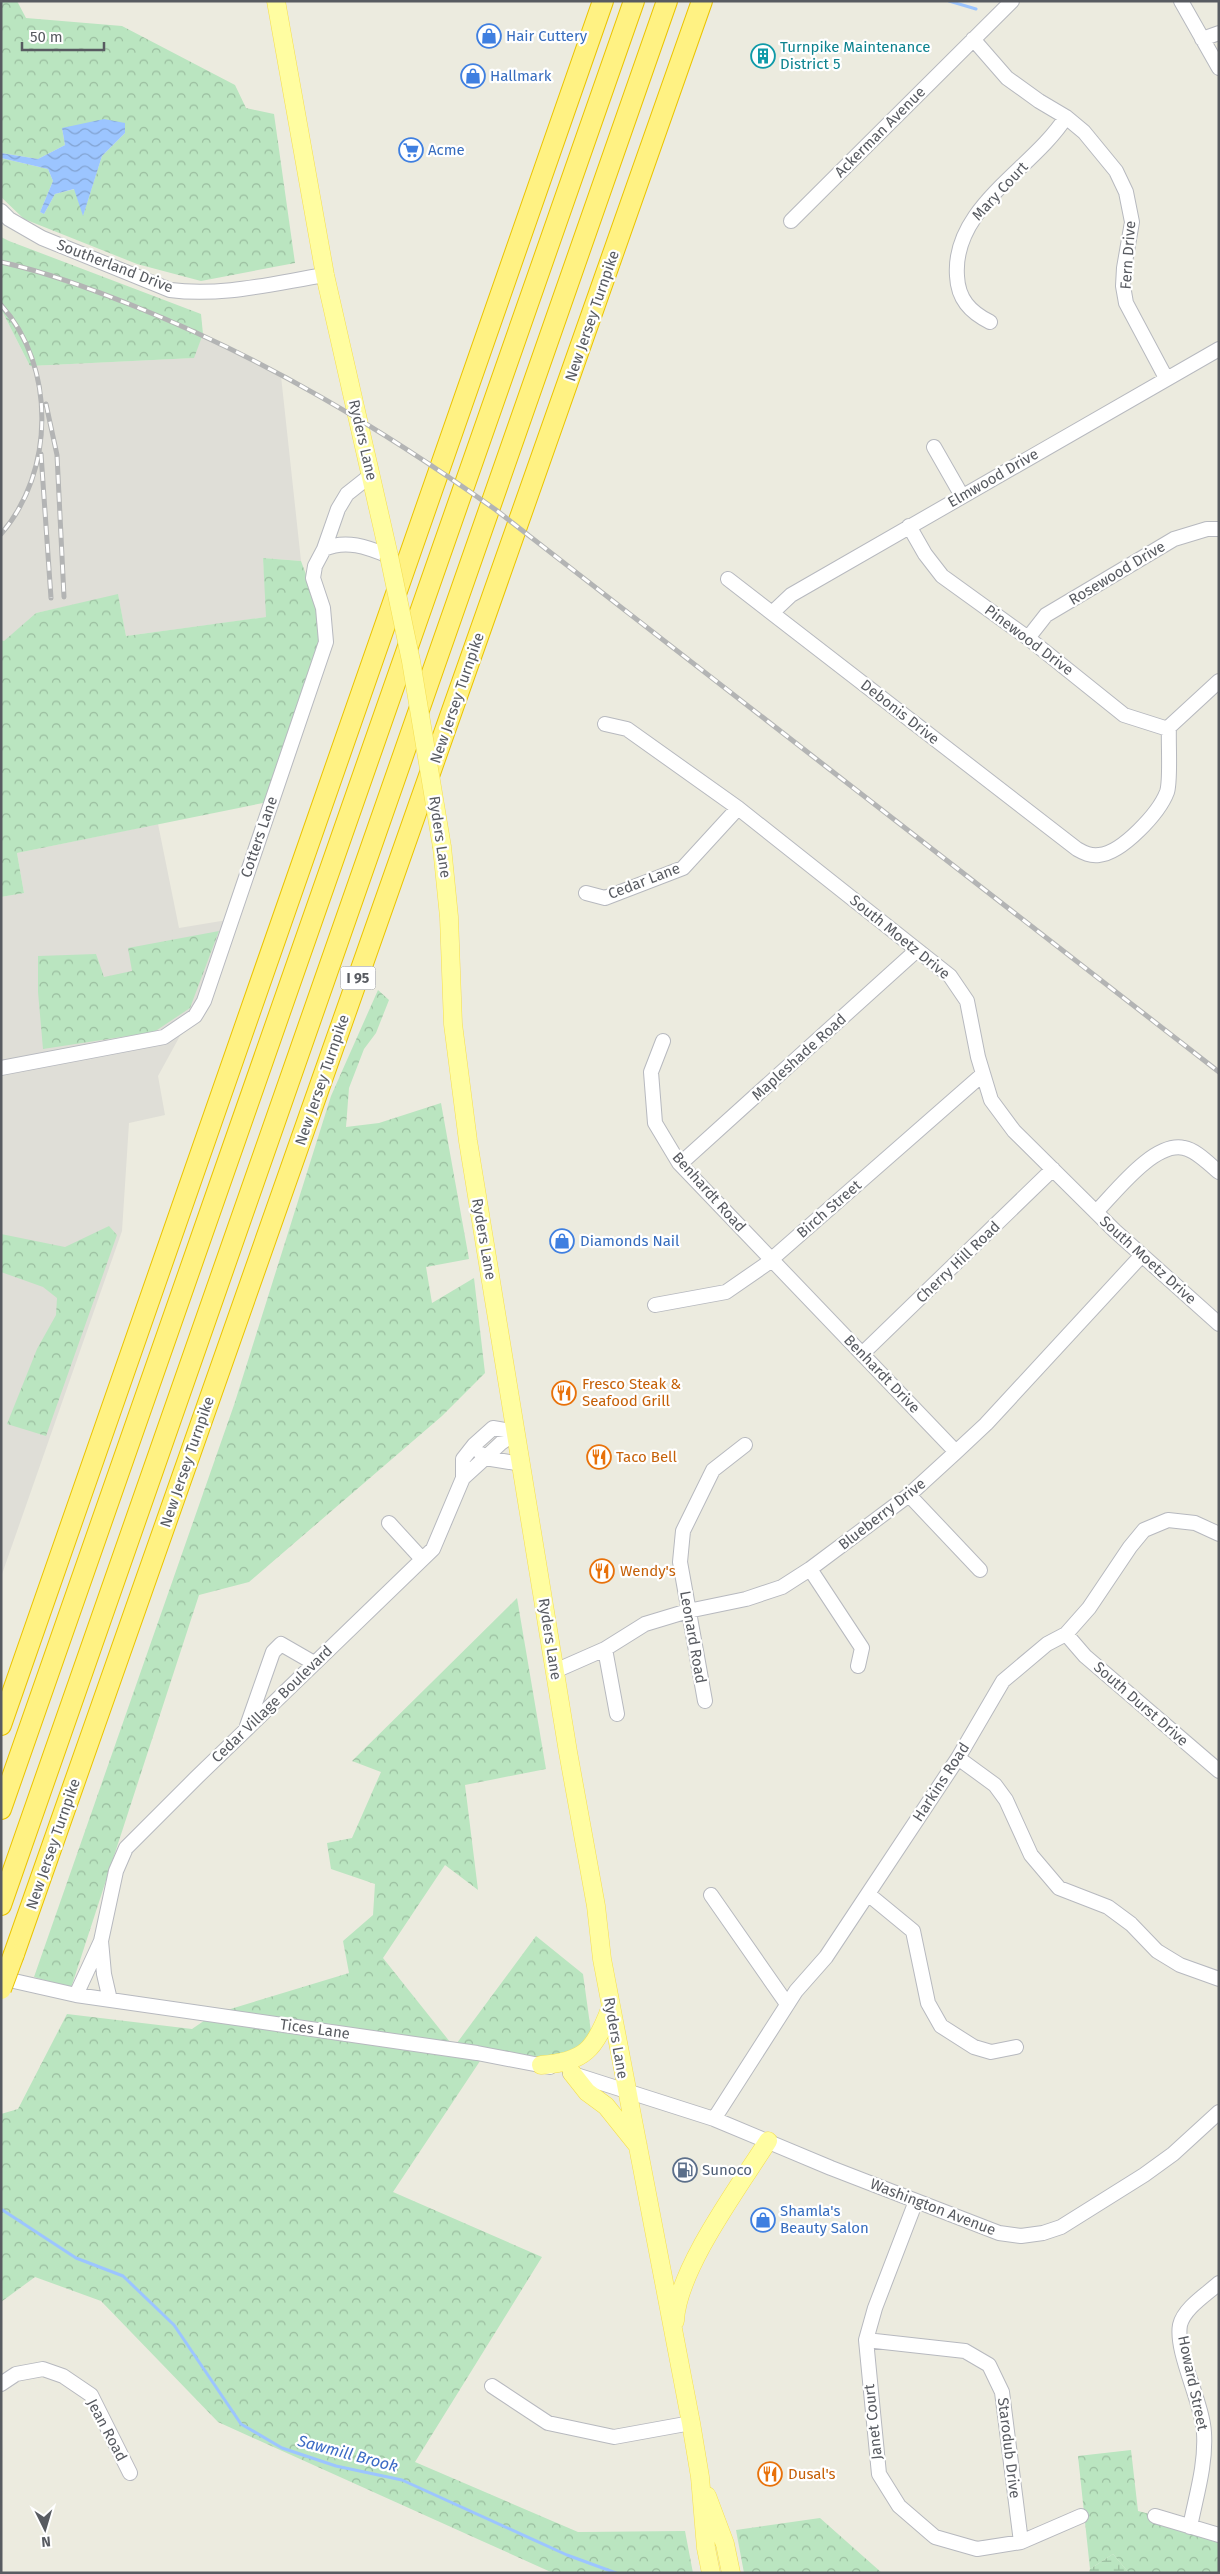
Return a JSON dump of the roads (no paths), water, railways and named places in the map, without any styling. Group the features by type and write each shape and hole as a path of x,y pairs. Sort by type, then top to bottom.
{"highway":[{"path":"1,1725 603,1"},
{"path":"1,1809 634,1"},
{"name":"New Jersey Turnpike","path":"1,1905 667,1"},
{"name":"New Jersey Turnpike","path":"1,1989 702,1"}],"main road":[{"name":"Ryders Lane","path":"276,1 325,275 371,474 411,661 442,846 449,917 453,1024 458,1070 555,1671 596,1906 602,1959 691,2423 700,2477 706,2548 711,2573"},
{"path":"541,2065 564,2063 585,2053 601,2034 611,2009"},
{"path":"572,2073 587,2092 606,2106 639,2148"},
{"path":"675,2336 676,2310 687,2277 712,2228 768,2141"},
{"name":"Ryders Lane","path":"700,2477 726,2544 731,2573"}],"street":[{"name":"Ackerman Avenue","path":"791,221 1012,1"},
{"path":"1181,1 1219,68"},
{"path":"1202,39 1219,32"},
{"name":"Fern Drive","path":"973,39 1007,78 1039,101 1066,116 1102,152 1116,171 1126,192 1132,222 1124,268 1123,286 1126,303 1166,378"},
{"name":"Mary Court","path":"990,322 976,315 971,310 957,286 957,262 964,234 967,226 982,206 1054,135 1066,116"},
{"name":"Southerland Drive","path":"1,211 9,219 42,238 170,290 217,293 325,275"},
{"name":"Elmwood Drive","path":"772,613 791,595 1219,349"},
{"path":"934,447 962,496"},
{"name":"Cotters Lane","path":"1,1068 164,1036 180,1028 195,1016 204,1001 326,642 323,608 313,578 315,566 324,549 338,509 347,494 371,474"},
{"name":"Pinewood Drive","path":"909,526 925,554 942,576 1028,638 1124,715 1168,729"},
{"name":"Rosewood Drive","path":"1028,638 1046,616 1174,539 1207,529 1219,530"},
{"path":"324,549 336,544 352,545 366,547 389,556"},
{"name":"Debonis Drive","path":"728,579 1072,844 1089,855 1111,852 1146,824 1168,791 1168,729"},
{"path":"1168,729 1219,681"},
{"name":"South Moetz Drive","path":"605,724 627,729 738,808 950,976 967,1001 983,1074 991,1100 1014,1131 1096,1212 1219,1324"},
{"name":"Cedar Lane","path":"586,893 605,898 683,868 738,808"},
{"name":"Mapleshade Road","path":"680,1164 917,950"},
{"name":"Benhardt Road","path":"663,1041 651,1072 654,1123 680,1164 807,1296"},
{"name":"Birch Street","path":"655,1304 726,1292 771,1259 983,1074"},
{"path":"1096,1212 1151,1156 1167,1148 1184,1148 1219,1172"},
{"name":"Cherry Hill Road","path":"862,1354 1053,1170"},
{"name":"Blueberry Drive","path":"555,1671 605,1649 645,1624 688,1611 746,1599 782,1587 810,1569 909,1495 986,1424 1142,1255"},
{"name":"Benhardt Drive","path":"807,1296 956,1452"},
{"name":"Cedar Village Boulevard","path":"76,1995 101,1941 116,1871 126,1848 422,1559 439,1538 463,1478 464,1459 474,1445 493,1428 517,1432"},
{"name":"Cedar Village Boulevard","path":"463,1478 500,1442 517,1432"},
{"path":"474,1445 484,1458 522,1464"},
{"name":"Leonard Road","path":"704,1701 680,1562 684,1531 713,1470 745,1445"},
{"path":"909,1495 980,1570"},
{"name":"Harkins Road","path":"714,2119 787,2004 826,1956 958,1758 1002,1681 1047,1644 1066,1634 1090,1608 1144,1530 1168,1520 1195,1523 1219,1534"},
{"path":"389,1523 422,1559"},
{"path":"810,1569 862,1648 858,1666"},
{"name":"South Durst Drive","path":"1066,1634 1085,1656 1219,1771"},
{"path":"246,1729 273,1652 277,1646 281,1644 314,1663"},
{"path":"605,1649 617,1714"},
{"path":"958,1758 995,1784 1006,1800 1031,1854 1059,1888 1108,1907 1131,1924 1157,1951 1180,1965 1219,1979"},
{"path":"868,1894 913,1931 928,2004 941,2026 974,2047 983,2050 992,2052 1016,2046"},
{"path":"712,1895 787,2004"},
{"name":"Cedar Village Boulevard","path":"101,1941 104,1974 110,2000"},
{"name":"Tices Lane","path":"1,1978 76,1995 477,2053 541,2065 626,2090"},
{"name":"Washington Avenue","path":"626,2090 714,2119 999,2233 1021,2236 1043,2233 1061,2227 1144,2175 1173,2154 1219,2112"},
{"name":"Janet Court","path":"916,2201 874,2308 866,2340 879,2474 900,2506 935,2538 978,2549 1021,2542 1081,2516"},
{"name":"Howard Street","path":"1190,2528 1204,2459 1204,2431 1182,2347 1180,2325 1189,2309 1219,2283"},
{"name":"Starodub Drive","path":"866,2340 965,2351 990,2365 1002,2392 1021,2542"},
{"name":"Jean Road","path":"1,2384 16,2374 43,2369 63,2376 91,2395 130,2472"},
{"path":"492,2386 548,2423 614,2437 691,2423"},
{"path":"1155,2516 1190,2528 1219,2535"}],"water":[{"path":"104,119 125,123 125,133 102,156 83,216 74,189 55,194 44,214 40,212 53,181 48,169 1,158 1,153 38,159 65,145 62,128"}],"waterway":[{"path":"949,1 976,9"},
{"name":"Sawmill Brook","path":"1,2209 76,2258 123,2276 174,2325 241,2424 282,2448 336,2466 402,2480 567,2555 616,2573"}],"railway":[{"path":"1,262 52,276 101,293 182,326 276,372 410,451 496,510 1219,1072"},
{"path":"1,305 19,330 32,358 39,388 42,419 39,450 32,481 19,509 1,534"},
{"path":"46,404 57,455 64,597"},
{"path":"41,454 51,598"}],"place":[{"name":"Hair Cuttery","path":"489,36"},
{"name":"Turnpike Maintenance District 5","path":"763,56"},
{"name":"Hallmark","path":"473,76"},
{"name":"Acme","path":"411,150"},
{"name":"Diamonds Nail","path":"562,1241"},
{"name":"Fresco Steak & Seafood Grill","path":"564,1393"},
{"name":"Taco Bell","path":"599,1457"},
{"name":"Wendy's","path":"602,1571"},
{"name":"Sunoco","path":"685,2170"},
{"name":"Shamla's Beauty Salon","path":"763,2220"},
{"name":"Dusal's","path":"770,2474"}]}
